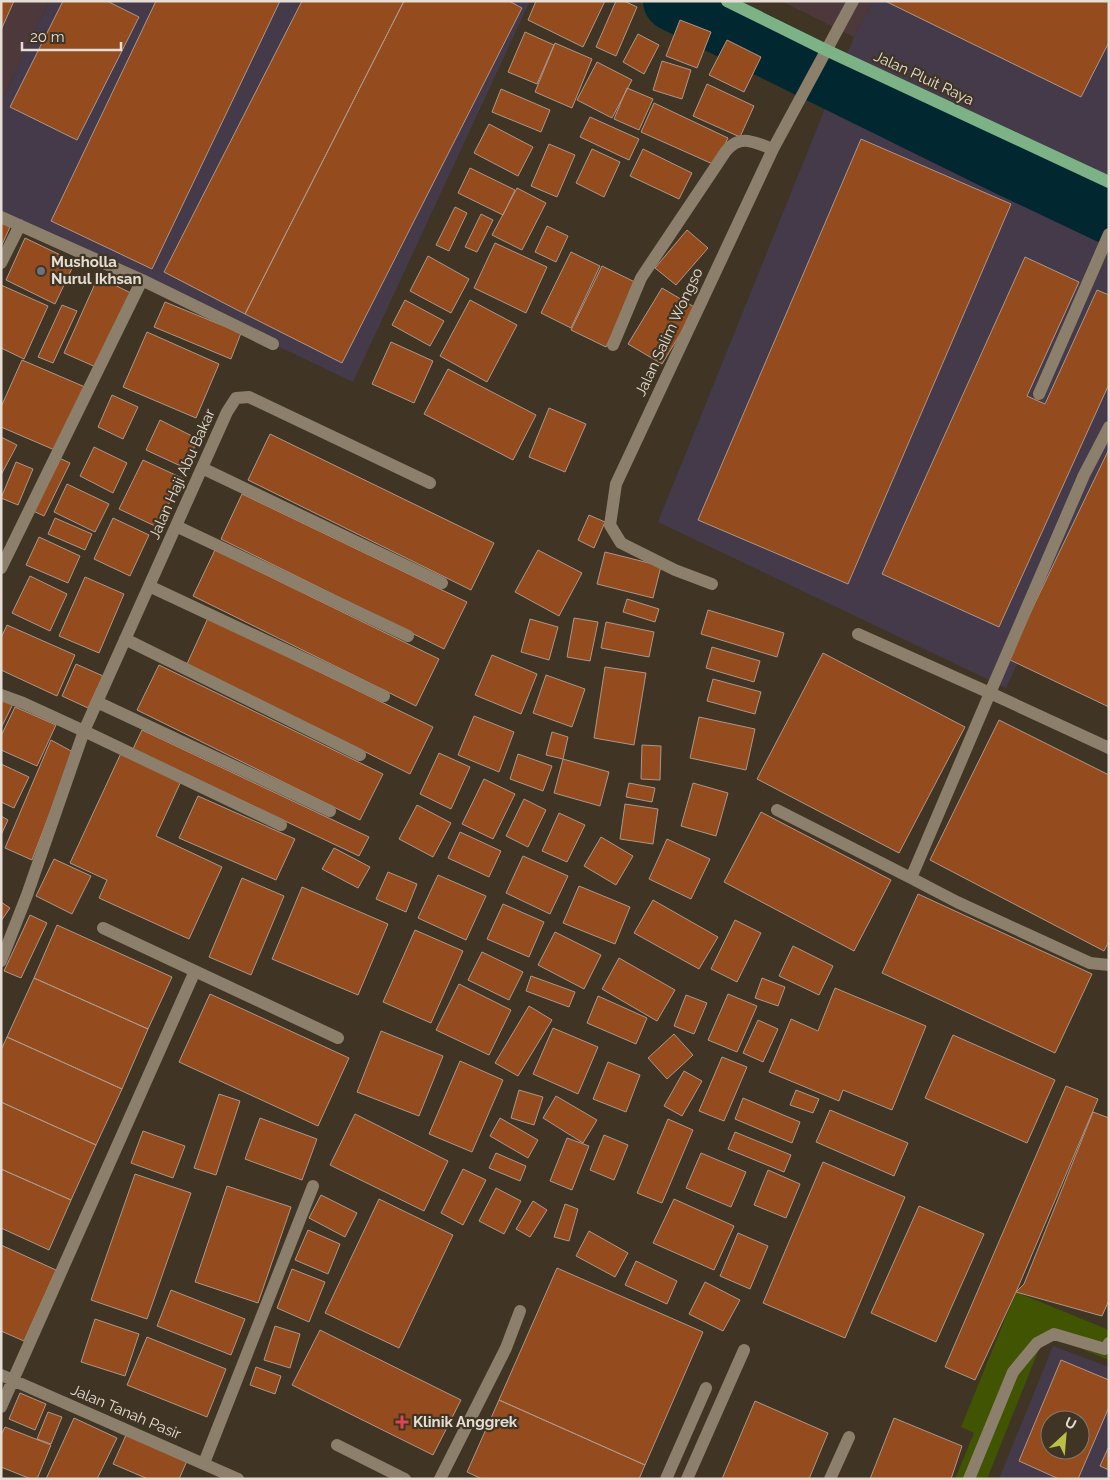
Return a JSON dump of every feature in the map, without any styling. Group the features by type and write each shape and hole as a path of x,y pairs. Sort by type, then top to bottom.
{"main road":[{"name":"Jalan Pluit Raya","path":"727,1 826,50 1109,182"}],"street":[{"name":"Jalan Salim Wongso","path":"712,584 675,570 621,543 610,525 616,484 773,149 853,1"},
{"path":"613,345 641,278 726,151 735,142 747,140 773,149"},
{"path":"1,217 142,280 273,344"},
{"path":"1,263 20,225"},
{"path":"1039,394 1109,234"},
{"path":"1,568 142,280"},
{"name":"Jalan Haji Abu Bakar","path":"1,961 27,895 84,731 227,412 236,398 249,397 430,484"},
{"path":"911,878 1084,475 1109,427"},
{"path":"202,468 442,582"},
{"path":"176,526 408,636"},
{"path":"149,586 384,696"},
{"path":"858,634 1109,748"},
{"path":"125,639 360,755"},
{"path":"1,695 84,731 281,825"},
{"path":"97,702 330,811"},
{"path":"777,810 957,902 1090,963 1109,965"},
{"path":"103,928 338,1038"},
{"path":"1,1407 195,971"},
{"path":"204,1463 313,1186"},
{"path":"440,1479 506,1348 520,1311"},
{"path":"970,1479 1013,1372 1036,1343 1054,1334 1105,1349 1109,1343"},
{"path":"687,1479 744,1350"},
{"name":"Jalan Tanah Pasir","path":"1,1375 238,1479"},
{"path":"666,1479 706,1388"},
{"path":"830,1479 849,1437"},
{"path":"338,1445 405,1479"}],"shaded area":[{"path":"1,1 49,1 1,102"},
{"path":"49,1 530,1 353,382 1,214 1,102"},
{"path":"781,1 873,1 854,37"},
{"path":"873,1 1109,1 1109,462 1006,688 658,522 854,37"},
{"path":"1053,1346 1109,1367 1109,1479 999,1479"}],"green space":[{"path":"1016,1292 1109,1330 1109,1360 1045,1334 987,1479 955,1479 974,1433 961,1427"}],"building":[{"path":"1,1 14,1 1,30"},
{"path":"63,1 107,1 139,17 77,140 10,107"},
{"path":"156,1 280,1 152,269 51,221"},
{"path":"302,1 404,1 245,314 164,272"},
{"path":"404,1 509,1 522,8 342,363 245,314"},
{"path":"536,1 605,1 583,47 528,20"},
{"path":"616,1 624,1 637,7 616,56 596,47"},
{"path":"885,1 1109,1 1109,42 1081,97"},
{"path":"680,20 711,32 697,68 666,56"},
{"path":"525,32 554,45 537,84 508,72"},
{"path":"638,34 659,45 644,74 623,62"},
{"path":"727,40 761,57 744,92 709,75"},
{"path":"555,43 592,59 572,108 535,92"},
{"path":"662,61 691,70 682,99 653,90"},
{"path":"597,62 632,80 612,118 577,100"},
{"path":"707,84 754,106 740,137 693,116"},
{"path":"627,88 653,99 639,130 614,119"},
{"path":"501,89 550,110 541,132 492,112"},
{"path":"654,103 728,138 715,165 641,132"},
{"path":"590,117 639,139 629,160 580,137"},
{"path":"489,124 533,147 518,176 474,153"},
{"path":"861,139 1011,204 848,584 698,520"},
{"path":"549,144 575,155 557,197 531,186"},
{"path":"592,149 620,162 604,197 576,183"},
{"path":"643,149 692,173 679,199 630,176"},
{"path":"470,168 515,190 503,215 458,193"},
{"path":"517,188 546,203 522,250 492,235"},
{"path":"455,207 467,213 449,251 436,245"},
{"path":"481,214 493,220 477,252 465,247"},
{"path":"1,223 10,227 1,247"},
{"path":"547,226 568,236 556,262 535,252"},
{"path":"687,230 708,248 676,285 655,268"},
{"name":"Musholla Nurul Ikhsan","path":"25,238 75,262 55,304 6,280"},
{"path":"495,243 547,267 526,313 474,288"},
{"path":"571,252 600,266 571,328 541,313"},
{"path":"428,256 469,279 451,313 410,291"},
{"path":"1025,257 1079,282 1027,396 1045,404 1097,290 1109,295 1109,384 999,627 882,574"},
{"path":"602,266 637,283 606,347 571,330"},
{"path":"98,277 131,293 98,368 64,353"},
{"path":"1,285 48,306 24,359 1,348"},
{"path":"662,288 696,308 662,364 628,344"},
{"path":"405,300 444,321 430,346 392,325"},
{"path":"470,300 517,325 487,382 440,356"},
{"path":"165,302 241,333 231,359 154,327"},
{"path":"62,305 77,311 53,363 38,357"},
{"path":"147,332 219,364 196,418 123,387"},
{"path":"391,342 433,361 414,403 372,384"},
{"path":"22,360 85,387 57,451 1,427 1,407"},
{"path":"448,369 536,415 513,460 424,414"},
{"path":"112,395 138,407 123,439 98,427"},
{"path":"549,408 586,424 565,472 529,457"},
{"path":"160,420 198,439 185,468 146,450"},
{"path":"270,434 494,543 471,590 248,480"},
{"path":"1,437 17,445 1,475"},
{"path":"94,447 127,463 113,493 80,476"},
{"path":"1109,449 1109,707 1008,659"},
{"path":"57,457 70,463 44,516 31,510"},
{"path":"143,460 182,478 157,527 119,509"},
{"path":"16,462 33,469 18,505 1,498"},
{"path":"67,484 109,504 95,532 54,512"},
{"path":"242,494 467,602 444,649 221,539"},
{"path":"589,515 605,522 594,548 578,540"},
{"path":"55,518 92,534 85,550 48,534"},
{"path":"113,518 149,535 130,576 94,559"},
{"path":"39,537 80,556 68,583 26,565"},
{"path":"215,550 439,659 416,706 193,596"},
{"path":"538,550 582,573 559,616 515,592"},
{"path":"605,552 661,566 653,598 597,584"},
{"path":"30,576 67,594 50,631 12,613"},
{"path":"85,577 124,594 99,653 59,636"},
{"path":"627,599 659,609 655,622 623,612"},
{"path":"708,610 784,633 777,657 701,634"},
{"path":"208,618 433,727 410,774 187,664"},
{"path":"574,618 598,622 590,661 567,657"},
{"path":"530,619 558,627 549,660 521,652"},
{"path":"606,622 654,632 649,657 601,648"},
{"path":"7,625 75,655 57,696 1,670 1,638"},
{"path":"712,647 760,661 754,682 706,668"},
{"path":"823,653 965,727 899,853 757,779"},
{"path":"492,655 537,674 521,714 475,695"},
{"path":"76,664 103,676 88,708 62,696"},
{"path":"159,665 383,774 360,820 137,710"},
{"path":"605,667 646,673 634,745 594,738"},
{"path":"546,675 585,689 572,727 533,713"},
{"path":"713,679 761,692 755,714 707,701"},
{"path":"1,698 13,704 1,728"},
{"path":"15,707 56,725 37,766 1,750 1,736"},
{"path":"474,716 514,732 499,772 458,755"},
{"path":"699,717 755,729 746,770 690,758"},
{"path":"999,720 1109,775 1109,941 1104,951 930,860"},
{"path":"142,730 369,837 359,856 133,749"},
{"path":"552,732 568,737 563,759 546,755"},
{"path":"51,740 73,752 32,860 5,848"},
{"path":"642,745 661,746 660,780 641,779"},
{"path":"122,751 182,779 156,836 222,867 189,939 99,898 107,880 70,863"},
{"path":"439,753 470,767 451,809 420,794"},
{"path":"518,754 552,766 543,791 510,779"},
{"path":"563,759 609,772 600,806 554,793"},
{"path":"1,764 29,777 14,808 1,802"},
{"path":"484,779 515,794 493,839 462,824"},
{"path":"629,783 655,788 652,802 626,797"},
{"path":"693,783 728,793 716,836 681,826"},
{"path":"198,796 295,839 276,880 179,838"},
{"path":"524,799 546,810 528,847 506,836"},
{"path":"625,804 658,809 653,844 620,839"},
{"path":"417,805 451,823 433,857 399,839"},
{"path":"761,812 891,880 854,951 724,882"},
{"path":"559,813 585,825 567,862 542,851"},
{"path":"1,816 8,820 1,835"},
{"path":"460,832 501,851 489,877 448,858"},
{"path":"601,837 633,856 616,885 584,866"},
{"path":"667,839 710,859 691,899 649,879"},
{"path":"334,848 370,867 358,888 322,869"},
{"path":"523,856 568,876 550,914 506,893"},
{"path":"54,859 91,876 72,914 36,896"},
{"path":"388,872 417,884 406,912 376,899"},
{"path":"438,875 486,896 466,940 418,918"},
{"path":"242,878 284,896 251,975 209,957"},
{"path":"579,886 630,907 615,944 563,923"},
{"path":"302,887 388,924 358,995 272,959"},
{"path":"918,894 1092,974 1055,1053 882,973"},
{"path":"653,900 718,937 699,969 634,933"},
{"path":"1,902 10,908 1,921"},
{"path":"503,904 544,922 529,957 487,939"},
{"path":"30,915 47,923 21,978 4,971"},
{"path":"735,920 761,933 737,982 711,969"},
{"path":"57,925 172,977 148,1029 34,978"},
{"path":"415,930 463,951 431,1023 383,1002"},
{"path":"555,932 601,955 584,989 538,965"},
{"path":"793,946 833,966 819,995 779,976"},
{"path":"482,952 523,972 509,1000 468,980"},
{"path":"619,958 675,990 657,1021 602,989"},
{"path":"531,976 575,992 569,1007 526,991"},
{"path":"34,978 148,1029 122,1089 7,1037"},
{"path":"762,978 785,987 778,1006 755,998"},
{"path":"459,984 511,1010 489,1055 436,1030"},
{"path":"835,988 926,1026 892,1110 843,1090 839,1101 769,1072 791,1019 818,1031"},
{"path":"210,994 349,1058 318,1126 179,1062"},
{"path":"728,994 757,1006 737,1052 708,1040"},
{"path":"686,995 707,1003 694,1034 674,1026"},
{"path":"598,996 647,1018 636,1044 587,1023"},
{"path":"529,1006 552,1020 518,1076 495,1063"},
{"path":"758,1020 778,1029 763,1062 743,1053"},
{"path":"553,1028 598,1047 578,1094 533,1074"},
{"path":"381,1031 443,1056 419,1116 357,1092"},
{"path":"674,1034 693,1055 667,1079 648,1058"},
{"path":"953,1035 1055,1080 1027,1143 925,1098"},
{"path":"7,1037 122,1089 96,1145 1,1102 1,1050"},
{"path":"722,1057 747,1067 724,1121 699,1111"},
{"path":"460,1061 503,1080 472,1152 429,1134"},
{"path":"608,1062 640,1075 626,1112 593,1099"},
{"path":"684,1071 702,1081 682,1116 664,1106"},
{"path":"1066,1086 1098,1099 1016,1292 975,1380 945,1367"},
{"path":"519,1090 543,1097 534,1125 511,1118"},
{"path":"796,1090 819,1099 813,1113 790,1105"},
{"path":"219,1094 240,1101 216,1175 194,1168"},
{"path":"556,1096 597,1120 583,1143 543,1118"},
{"path":"743,1098 800,1122 792,1143 735,1119"},
{"path":"1,1102 96,1145 71,1200 1,1169"},
{"path":"830,1110 908,1143 894,1176 816,1142"},
{"path":"1093,1112 1109,1118 1109,1300 1102,1316 1016,1292 1024,1284"},
{"path":"355,1114 448,1161 424,1211 330,1165"},
{"path":"260,1118 317,1139 302,1180 245,1159"},
{"path":"500,1118 538,1140 528,1158 490,1136"},
{"path":"668,1119 693,1130 662,1203 637,1193"},
{"path":"143,1131 185,1146 173,1178 131,1163"},
{"path":"735,1132 791,1155 784,1172 728,1149"},
{"path":"604,1135 628,1145 614,1180 590,1170"},
{"path":"567,1138 589,1146 572,1190 550,1181"},
{"path":"496,1153 526,1166 520,1181 489,1168"},
{"path":"701,1153 746,1172 731,1207 686,1188"},
{"path":"823,1162 905,1197 845,1338 763,1303"},
{"path":"1,1169 71,1200 49,1250 1,1228"},
{"path":"463,1169 486,1180 463,1225 441,1213"},
{"path":"768,1170 800,1184 786,1218 754,1205"},
{"path":"135,1174 191,1193 147,1319 91,1300"},
{"path":"227,1186 291,1207 258,1303 195,1282"},
{"path":"496,1188 521,1201 504,1234 479,1221"},
{"path":"321,1195 357,1213 345,1237 309,1218"},
{"path":"379,1199 453,1235 399,1348 325,1313"},
{"path":"674,1199 734,1226 714,1270 653,1243"},
{"path":"533,1201 547,1210 530,1237 516,1229"},
{"path":"565,1204 578,1209 569,1241 554,1237"},
{"path":"919,1206 984,1234 936,1342 871,1313"},
{"path":"308,1230 340,1244 328,1274 295,1260"},
{"path":"589,1231 628,1253 615,1277 576,1256"},
{"path":"738,1233 768,1246 750,1289 720,1276"},
{"path":"1,1245 56,1270 24,1341 1,1331"},
{"path":"636,1261 677,1281 667,1304 625,1285"},
{"path":"557,1268 703,1332 645,1465 499,1400"},
{"path":"292,1269 325,1282 309,1322 277,1308"},
{"path":"705,1282 740,1300 723,1331 689,1314"},
{"path":"171,1290 245,1319 231,1355 157,1326"},
{"path":"95,1319 139,1334 125,1376 81,1362"},
{"path":"275,1326 300,1334 290,1368 264,1360"},
{"path":"320,1330 461,1400 433,1455 292,1385"},
{"path":"147,1337 226,1369 207,1417 127,1385"},
{"path":"1061,1360 1109,1380 1109,1407 1090,1451 1090,1410 1040,1410"},
{"path":"256,1367 281,1376 275,1394 250,1385"},
{"path":"20,1393 46,1404 35,1430 9,1419"},
{"path":"499,1400 645,1465 639,1479 482,1479 467,1472"},
{"path":"755,1401 828,1433 809,1479 722,1479"},
{"path":"1040,1410 1040,1460 1086,1460 1078,1479 1059,1479 1019,1461"},
{"path":"48,1412 62,1417 51,1444 37,1439"},
{"path":"74,1418 117,1438 97,1479 46,1479"},
{"path":"894,1418 962,1446 951,1479 870,1479"},
{"path":"5,1427 51,1445 37,1479 31,1479 1,1467 1,1435"},
{"path":"126,1435 187,1461 179,1479 148,1479 113,1464"},
{"path":"1109,1446 1109,1470 1100,1466"}],"waterway":[{"path":"673,1 1109,214"}],"place":[{"name":"Musholla Nurul Ikhsan","path":"41,271"},
{"name":"Klinik Anggrek","path":"402,1422"}]}
